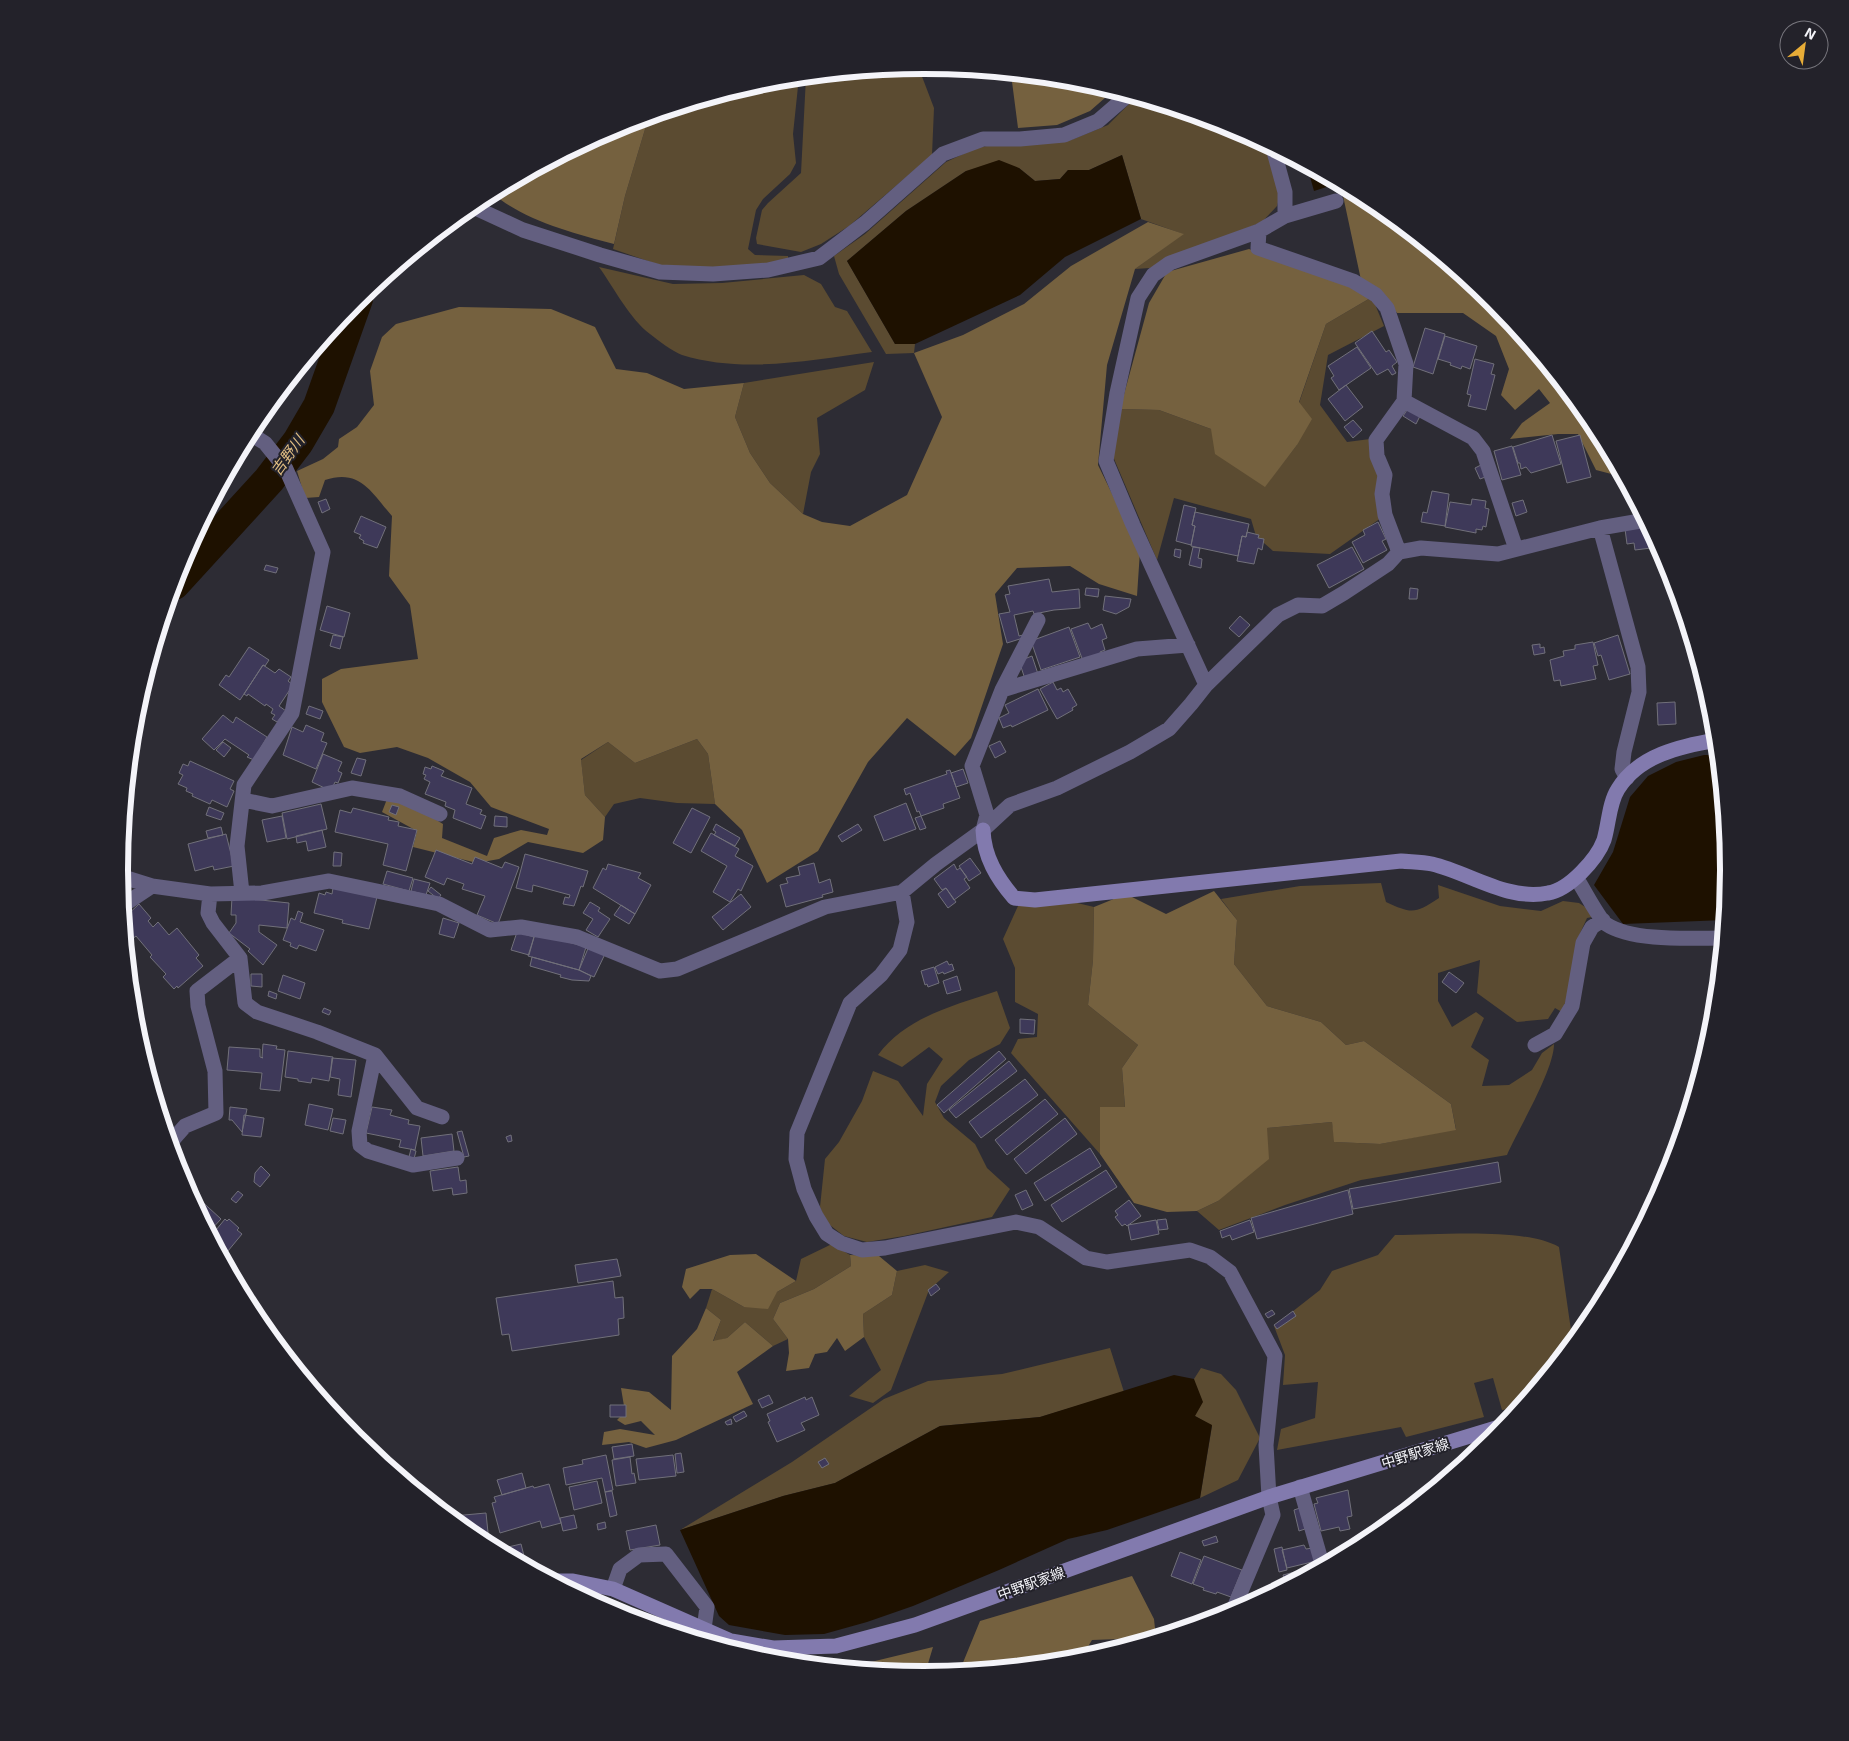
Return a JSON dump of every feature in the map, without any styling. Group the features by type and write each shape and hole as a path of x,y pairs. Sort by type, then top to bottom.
{"main road":[{"path":"983,830 984,844 998,878 1014,898 1035,900 1401,861 1432,864 1494,887 1524,894 1550,894 1576,879 1604,841 1609,815 1618,789 1631,773 1656,756 1686,745 1710,741"},
{"name":"中野駅家線","path":"564,1581 613,1589 730,1641 773,1648 836,1646 915,1624 1269,1497 1492,1430"}],"street":[{"path":"479,210 523,230 660,272 713,274 768,270 819,258 865,223 943,154 983,139 1020,139 1064,135 1098,121 1123,99"},
{"path":"1275,155 1285,192 1285,216"},
{"path":"1206,685 1106,461 1117,393 1138,298 1154,275 1170,263 1259,231 1285,216 1336,201"},
{"path":"1259,231 1258,248 1353,282 1376,295 1387,308 1406,364 1404,401 1376,440 1377,456 1385,475 1382,494 1385,515 1399,552"},
{"path":"1404,401 1473,438 1484,451 1516,549"},
{"path":"242,893 237,846 244,785 276,734 292,713 322,552 286,469 265,443 256,437"},
{"path":"128,879 152,886 210,894 288,889 329,881 439,904 490,930 521,927 577,936 660,971 677,969 825,906 902,892 936,864 983,830 1010,805 1057,788 1130,752 1169,729 1192,704 1206,685 1278,615 1298,604 1322,606 1344,594 1388,564 1399,552 1421,548 1498,554 1600,528 1640,521"},
{"path":"1600,528 1638,667 1639,692 1624,752 1622,769 1627,778"},
{"path":"983,830 987,815 972,766 1002,690 1038,620"},
{"path":"1002,690 1137,649 1188,645"},
{"path":"243,800 272,806 352,788 400,796 440,814"},
{"path":"1576,879 1605,924 1625,932 1651,937 1718,938"},
{"path":"129,902 152,886"},
{"path":"902,892 907,922 900,950 881,975 850,1003 796,1133 796,1159 804,1188 827,1234 841,1243 862,1250 885,1248 1016,1222 1039,1227 1086,1258 1107,1262 1190,1250 1210,1257 1230,1272 1276,1356 1266,1445 1269,1497 1273,1515 1236,1604"},
{"path":"210,894 208,913 213,923 240,958 246,1003 257,1012 317,1032 375,1055 417,1108 442,1117"},
{"path":"1535,1045 1555,1034 1572,1006 1583,943 1592,927 1603,920"},
{"path":"174,1138 185,1126 216,1113 216,1071 198,1006 197,991 240,958"},
{"path":"375,1055 359,1131 360,1145 368,1151 413,1165 457,1158"},
{"path":"1300,1487 1322,1562"},
{"path":"613,1589 620,1568 638,1555 666,1554 707,1607 704,1628"}],"shaded area":[{"path":"921,74 934,108 932,155 849,226 821,244 801,252 757,244 756,238 762,210 801,173 806,83 872,75"},
{"path":"1012,79 1080,89 1108,96 1090,111 1057,125 1018,128"},
{"path":"798,85 793,134 796,163 790,174 763,199 756,210 748,249 755,255 788,256 788,260 740,268 668,268 613,249 625,196 647,124 718,101"},
{"path":"1132,101 1181,116 1229,134 1269,152 1281,191 1277,206 1262,222 1150,268 1135,269 1183,234 1141,219 1122,155 1089,170 1068,170 1060,179 1035,181 1019,168 966,171 906,211 847,261 895,344 915,344 914,353 886,354 839,274 834,256 865,234 946,162 976,148 998,144 1031,144 1071,140 1108,125"},
{"path":"647,124 625,196 614,244 534,219 498,198 526,180 572,156"},
{"path":"1122,155 1141,219 1065,257 1020,295 915,344 895,344 847,261 906,211 966,171 999,160 1019,168 1035,181 1060,179 1068,170 1089,170"},
{"path":"1309,173 1331,185 1314,191"},
{"path":"1342,192 1410,238 1450,271 1488,307 1524,345 1557,385 1617,475 1596,470 1578,434 1510,439 1522,423 1550,403 1539,389 1515,410 1501,395 1509,369 1496,336 1463,313 1397,313 1382,293 1361,280"},
{"path":"1148,222 1184,234 1135,269 1107,365 1098,465 1140,551 1137,596 1099,584 1070,566 1017,568 995,594 1003,644 971,738 955,756 907,718 868,762 818,851 767,883 742,830 715,804 708,754 697,739 635,763 608,742 581,759 585,795 605,817 603,840 583,853 528,842 499,859 477,863 413,847 417,831 382,812 387,799 418,809 443,824 442,838 487,856 494,838 521,830 547,835 549,829 491,807 470,782 428,758 397,747 360,753 344,747 322,702 322,679 341,669 418,659 410,605 389,576 392,516 371,491 356,480 347,477 325,480 319,497 305,498 297,471 323,459 338,447 339,439 357,427 374,405 370,371 382,337 396,324 459,307 551,309 595,327 616,369 647,373 684,389 744,383 735,417 750,453 770,483 803,514 822,522 850,526 907,495 942,417 914,353 963,335 1024,304 1071,266"},
{"path":"1249,249 1346,284 1372,297 1326,324 1299,402 1312,419 1297,445 1265,487 1215,454 1211,429 1159,410 1120,409 1149,303 1167,272"},
{"path":"599,267 673,284 722,283 804,275 821,284 835,307 847,311 872,352 777,364 753,365 705,361 682,355 666,346 643,328 629,312"},
{"path":"1372,297 1384,326 1328,355 1320,405 1347,442 1370,439 1380,476 1381,518 1330,554 1273,551 1256,536 1251,519 1174,498 1157,560 1112,454 1120,409 1159,410 1211,429 1265,486 1297,445 1299,403 1326,324"},
{"path":"874,362 865,390 817,418 820,454 811,472 803,514 770,483 750,453 735,417 744,383"},
{"path":"697,739 708,754 715,804 677,803 640,798 614,804 605,817 585,795 581,760 608,742 635,763"},
{"path":"1704,755 1712,755 1720,818 1720,920 1623,924 1594,885 1613,852 1630,797 1648,776 1676,762"},
{"path":"1381,883 1386,902 1402,909 1413,911 1439,898 1438,885 1500,906 1541,911 1563,901 1579,903 1590,910 1592,917 1587,918 1577,940 1573,980 1562,1012 1555,1008 1548,1019 1517,1022 1477,993 1480,960 1438,973 1438,1001 1452,1027 1476,1012 1484,1018 1471,1047 1489,1060 1482,1086 1509,1085 1532,1070 1542,1053 1554,1044 1548,1069 1535,1099 1507,1155 1361,1180 1285,1205 1219,1230 1197,1211 1218,1201 1267,1128 1332,1122 1335,1142 1380,1144 1456,1129 1451,1104 1364,1041 1346,1045 1321,1022 1267,1006 1234,964 1237,920 1221,899 1300,886"},
{"path":"1214,891 1237,920 1234,964 1267,1006 1321,1022 1346,1045 1364,1041 1451,1104 1456,1130 1380,1144 1334,1142 1332,1122 1267,1128 1269,1159 1218,1201 1197,1211 1167,1212 1134,1203 1100,1154 1100,1107 1125,1107 1122,1068 1138,1045 1088,1005 1093,960 1094,907 1126,894 1166,914"},
{"path":"1073,902 1094,907 1093,960 1088,1005 1138,1045 1122,1068 1125,1108 1100,1107 1100,1154 1011,1053 1018,1039 1037,1037 1038,1014 1015,1002 1015,968 1003,939 1018,906"},
{"path":"997,991 1010,1028 1000,1044 969,1060 941,1086 935,1102 944,1118 975,1144 987,1168 1010,1189 992,1217 867,1242 844,1236 826,1222 820,1207 825,1159 839,1142 862,1101 873,1071 898,1081 923,1116 927,1084 943,1059 929,1047 902,1067 878,1055 902,1031 917,1022 948,1007"},
{"path":"1503,1234 1544,1241 1559,1247 1572,1335 1557,1356 1513,1408 1502,1410 1493,1378 1474,1383 1484,1417 1406,1437 1401,1427 1277,1450 1281,1429 1315,1418 1318,1382 1283,1385 1285,1355 1274,1326 1320,1290 1332,1271 1378,1255 1395,1235"},
{"path":"832,1244 850,1255 851,1266 814,1289 780,1303 773,1319 788,1339 773,1346 745,1322 727,1338 713,1342 721,1320 706,1308 712,1289 744,1307 796,1281 801,1259"},
{"path":"756,1254 796,1281 777,1292 768,1309 744,1307 712,1289 700,1289 690,1299 682,1287 686,1269 730,1255"},
{"path":"850,1255 879,1256 897,1271 892,1295 863,1314 864,1337 845,1351 837,1338 827,1352 815,1354 809,1368 786,1371 789,1353 788,1339 773,1319 780,1303 814,1289 851,1266"},
{"path":"925,1265 949,1272 929,1290 891,1390 873,1403 849,1396 881,1370 864,1337 863,1314 892,1295 897,1271"},
{"path":"706,1308 721,1320 713,1341 727,1338 745,1322 773,1346 737,1372 753,1404 676,1440 646,1448 629,1442 602,1445 604,1432 620,1429 655,1435 641,1421 625,1425 617,1420 625,1412 621,1388 649,1392 671,1410 672,1356 697,1329"},
{"path":"1110,1348 1124,1392 1040,1417 940,1426 835,1483 783,1496 680,1530 792,1462 884,1399 928,1381 1002,1374"},
{"path":"1201,1368 1221,1374 1236,1390 1260,1438 1238,1480 1200,1498 1212,1426 1195,1416 1194,1379"},
{"path":"1174,1375 1194,1379 1203,1402 1195,1416 1212,1425 1200,1498 1107,1530 1068,1539 913,1606 867,1622 824,1634 785,1635 729,1625 719,1616 680,1530 783,1496 835,1483 940,1426 1040,1417"},
{"path":"1132,1576 1154,1619 1155,1633 1122,1642 1121,1639 1092,1640 1085,1651 1041,1658 1023,1658 1021,1661 977,1666 928,1667 962,1665 980,1621"},
{"path":"933,1647 927,1667 860,1665"}],"building":[{"path":"1425,328 1445,334 1433,374 1413,367"},
{"path":"1372,331 1386,352 1389,350 1397,362 1392,366 1396,373 1392,375 1388,369 1377,375 1355,343"},
{"path":"1445,336 1477,346 1470,369 1462,366 1461,369 1450,365 1451,363 1438,359"},
{"path":"1357,347 1371,368 1339,390 1331,378 1334,376 1328,366"},
{"path":"1475,359 1494,364 1491,374 1495,375 1486,410 1468,406 1471,395 1467,394"},
{"path":"1346,385 1363,407 1345,421 1328,399"},
{"path":"1409,407 1421,414 1416,424 1403,416"},
{"path":"1353,420 1362,430 1353,438 1344,427"},
{"path":"1552,435 1561,464 1531,473 1526,467 1521,469 1513,447"},
{"path":"1580,435 1591,477 1567,483 1556,441"},
{"path":"1512,446 1521,475 1502,480 1494,451"},
{"path":"1483,464 1488,476 1480,479 1475,468"},
{"path":"1432,491 1449,494 1445,526 1421,522 1423,512 1427,513"},
{"path":"326,499 330,509 322,513 318,502"},
{"path":"1472,499 1486,501 1485,508 1489,509 1486,527 1483,526 1482,530 1476,529 1476,533 1445,527 1450,502 1471,505"},
{"path":"1523,500 1527,512 1516,516 1512,503"},
{"path":"1184,505 1196,508 1192,525 1195,526 1191,545 1176,541"},
{"path":"1195,512 1249,524 1246,537 1242,536 1238,556 1191,546 1195,526 1192,525"},
{"path":"361,516 386,527 377,548 363,543 364,541 359,538 361,535 354,532"},
{"path":"1378,522 1386,539 1382,541 1387,550 1363,563 1352,542 1365,535 1363,530"},
{"path":"1642,525 1654,551 1651,551 1651,548 1635,550 1634,543 1627,544 1625,529"},
{"path":"1247,532 1259,535 1258,538 1264,539 1262,550 1258,548 1254,564 1237,561 1242,536 1246,537"},
{"path":"1193,547 1200,548 1198,558 1202,559 1201,568 1189,565"},
{"path":"1352,547 1364,569 1329,588 1317,565"},
{"path":"1175,549 1181,550 1180,558 1174,556"},
{"path":"266,565 278,568 276,573 264,570"},
{"path":"1049,579 1052,592 1079,589 1080,608 1034,614 1033,611 1014,615 1019,636 1023,635 1023,638 1007,643 999,614 1010,612 1005,595 1010,594 1008,586"},
{"path":"1086,588 1099,589 1098,597 1085,595"},
{"path":"1410,588 1418,589 1417,599 1409,599"},
{"path":"1105,596 1131,599 1129,607 1116,614 1103,610"},
{"path":"327,606 350,613 344,637 320,630"},
{"path":"1679,615 1683,627 1680,628 1677,616"},
{"path":"1240,616 1250,625 1239,637 1229,628"},
{"path":"1088,623 1091,629 1102,624 1107,638 1102,640 1105,650 1100,652 1102,658 1083,661 1071,629"},
{"path":"1069,627 1080,657 1041,670 1031,641"},
{"path":"333,635 343,637 340,649 330,646"},
{"path":"1618,635 1630,674 1609,680 1601,655 1598,656 1594,643"},
{"path":"1593,642 1598,665 1593,666 1596,679 1561,686 1560,680 1554,681 1550,660 1564,656 1563,651 1575,649 1575,645"},
{"path":"1540,644 1540,648 1544,647 1545,653 1534,655 1532,645"},
{"path":"249,647 269,660 265,666 263,665 240,700 219,685 226,675 229,677"},
{"path":"1032,656 1039,677 1026,682 1019,661"},
{"path":"263,665 275,673 279,669 291,677 288,681 293,685 279,706 286,711 277,722 272,719 275,715 271,713 273,709 266,704 265,706 248,694 247,696 244,694"},
{"path":"1053,682 1057,690 1061,688 1063,692 1068,689 1077,705 1072,708 1073,710 1057,719 1040,689"},
{"path":"1038,689 1048,710 1012,727 1011,725 1003,728 999,718 1009,713 1005,705"},
{"path":"1675,702 1676,724 1658,725 1657,703"},
{"path":"309,706 323,711 320,719 306,714"},
{"path":"223,715 233,723 236,717 267,737 254,760 247,757 249,755 225,739 214,750 202,739"},
{"path":"306,725 324,733 321,741 327,743 316,769 283,755 292,727 303,732"},
{"path":"1000,741 1006,752 995,758 989,746"},
{"path":"223,742 231,748 224,757 216,750"},
{"path":"323,754 342,762 338,771 342,773 338,783 335,782 331,791 312,782"},
{"path":"357,758 366,760 361,776 351,773"},
{"path":"190,761 234,781 230,789 234,791 227,807 212,800 210,804 192,796 193,794 186,791 187,788 178,784 183,775 179,773 183,764 188,766"},
{"path":"432,766 444,771 441,776 472,788 466,804 482,810 480,814 486,816 481,829 453,818 455,810 445,806 446,802 425,794 430,782 424,779 426,775 423,774 425,767 431,769"},
{"path":"963,769 968,783 956,787 951,773"},
{"path":"950,770 960,798 943,804 944,808 921,816 919,811 917,812 910,793 906,795 904,789 947,774 946,771"},
{"path":"906,803 916,829 884,841 874,816"},
{"path":"321,804 327,829 287,839 282,813"},
{"path":"392,805 399,807 396,815 389,812"},
{"path":"209,807 224,813 221,820 206,815"},
{"path":"353,808 389,817 388,820 399,822 398,826 417,830 406,871 383,865 388,844 335,832 340,810 351,813"},
{"path":"692,808 710,817 691,853 673,843"},
{"path":"282,816 286,838 267,842 262,820"},
{"path":"495,816 507,817 507,827 494,826"},
{"path":"921,816 926,828 920,830 915,818"},
{"path":"716,824 740,838 735,846 714,835 716,832 713,830"},
{"path":"858,824 862,830 842,842 838,836"},
{"path":"221,827 223,835 208,838 206,831"},
{"path":"322,830 326,847 308,851 306,841 297,843 296,836"},
{"path":"711,833 739,849 735,856 753,866 741,891 738,889 730,902 713,892 727,866 701,851"},
{"path":"226,834 234,866 214,870 213,866 195,871 188,844"},
{"path":"436,850 472,864 475,857 502,868 505,862 519,867 498,924 477,915 485,896 462,889 464,884 447,878 444,885 425,877"},
{"path":"334,852 342,853 341,866 333,866"},
{"path":"525,854 588,871 574,906 563,904 565,897 569,898 570,895 533,885 532,892 516,888"},
{"path":"970,858 981,873 969,881 959,866"},
{"path":"814,863 819,883 830,879 833,892 822,895 823,897 786,907 780,885 788,883 786,878 800,875 798,867"},
{"path":"608,864 641,873 638,878 651,885 635,914 593,888 603,868 606,870"},
{"path":"954,864 957,870 960,868 967,877 964,879 970,888 954,900 946,888 942,890 934,879"},
{"path":"387,871 413,878 409,891 383,884"},
{"path":"414,879 430,883 426,895 411,891"},
{"path":"431,887 441,895 438,899 428,891"},
{"path":"333,888 377,897 369,929 342,923 343,920 314,913 319,893 325,895 326,892 332,894"},
{"path":"946,888 956,902 948,908 938,894"},
{"path":"741,894 751,907 723,930 712,917"},
{"path":"232,897 289,903 287,928 259,925 259,932 277,945 263,965 248,951 250,949 229,933 236,923 236,915 231,915"},
{"path":"590,902 600,908 598,911 610,919 598,937 586,930 593,919 583,913"},
{"path":"139,904 151,918 148,921 153,927 158,922 169,935 177,928 199,955 196,958 203,966 178,988 177,986 174,989 163,977 166,974 150,957 152,955 136,936 131,940 129,914"},
{"path":"621,905 635,914 629,924 614,915"},
{"path":"298,911 303,913 300,922 324,930 316,951 299,945 297,949 290,946 291,943 283,940 291,918 295,920"},
{"path":"443,918 459,923 454,938 439,934"},
{"path":"517,932 534,937 529,955 511,950"},
{"path":"535,934 586,947 579,970 528,956"},
{"path":"589,946 605,954 594,977 579,970"},
{"path":"532,957 579,970 591,976 589,981 560,977 561,975 530,966"},
{"path":"947,961 949,965 952,964 954,970 938,974 935,967"},
{"path":"934,967 939,983 928,987 927,984 925,985 921,971"},
{"path":"1449,972 1464,983 1456,993 1442,982"},
{"path":"251,974 262,974 262,987 251,986"},
{"path":"283,975 305,983 300,999 278,991"},
{"path":"957,976 961,990 947,994 943,981"},
{"path":"269,991 277,994 276,999 268,996"},
{"path":"324,1008 331,1011 329,1015 322,1012"},
{"path":"1020,1019 1035,1020 1034,1034 1020,1033"},
{"path":"263,1044 277,1046 276,1049 285,1050 280,1091 260,1089 262,1073 227,1070 229,1047 260,1049 260,1057 263,1058"},
{"path":"288,1051 333,1057 329,1081 312,1078 311,1083 285,1077"},
{"path":"999,1051 1006,1059 944,1113 937,1105"},
{"path":"332,1058 356,1060 351,1097 338,1095 340,1079 330,1077"},
{"path":"1009,1061 1017,1071 956,1118 949,1110"},
{"path":"1025,1079 1038,1095 981,1138 969,1122"},
{"path":"1045,1099 1058,1114 1007,1155 995,1140"},
{"path":"309,1104 333,1109 328,1130 305,1125"},
{"path":"230,1107 247,1109 242,1132 232,1120 229,1120"},
{"path":"372,1107 392,1110 390,1115 409,1120 408,1124 420,1126 415,1150 399,1147 401,1140 366,1133"},
{"path":"244,1115 264,1118 261,1137 242,1135"},
{"path":"333,1118 346,1120 343,1134 330,1131"},
{"path":"1065,1118 1077,1134 1026,1174 1014,1159"},
{"path":"462,1131 469,1156 464,1157 457,1132"},
{"path":"452,1134 454,1151 423,1156 421,1138"},
{"path":"511,1135 512,1141 508,1142 506,1137"},
{"path":"1090,1148 1101,1166 1045,1201 1034,1183"},
{"path":"411,1149 416,1151 414,1159 409,1157"},
{"path":"1498,1162 1501,1182 1353,1209 1349,1189"},
{"path":"261,1166 270,1175 260,1187 254,1182 255,1173"},
{"path":"458,1167 460,1181 466,1180 467,1193 453,1195 452,1188 433,1191 430,1171"},
{"path":"1106,1170 1117,1187 1062,1222 1051,1205"},
{"path":"1026,1190 1033,1205 1022,1210 1015,1195"},
{"path":"1348,1190 1353,1214 1257,1239 1251,1218"},
{"path":"238,1191 243,1195 236,1203 231,1199"},
{"path":"199,1199 221,1219 213,1228"},
{"path":"1129,1200 1141,1216 1127,1226 1125,1224 1122,1226 1115,1217 1118,1215 1115,1211"},
{"path":"225,1219 227,1221 229,1219 239,1228 237,1230 242,1234 226,1253 215,1232"},
{"path":"1166,1219 1168,1229 1159,1230 1157,1220"},
{"path":"1156,1220 1159,1234 1131,1240 1128,1225"},
{"path":"1250,1220 1254,1232 1232,1240 1230,1235 1222,1238 1220,1231"},
{"path":"617,1259 621,1276 578,1283 575,1265"},
{"path":"613,1281 615,1298 623,1297 624,1318 618,1319 619,1335 512,1351 509,1334 502,1335 496,1298"},
{"path":"936,1284 940,1289 931,1296 928,1290"},
{"path":"1272,1310 1275,1314 1268,1318 1265,1314"},
{"path":"1293,1311 1296,1316 1277,1329 1274,1325"},
{"path":"769,1395 773,1403 762,1408 758,1400"},
{"path":"805,1397 806,1400 812,1397 819,1415 801,1423 805,1430 777,1442 768,1422 770,1421 767,1414"},
{"path":"610,1405 626,1405 626,1417 610,1417"},
{"path":"744,1411 747,1416 736,1422 733,1417"},
{"path":"731,1419 732,1424 727,1425 725,1422"},
{"path":"632,1444 634,1456 614,1459 612,1447"},
{"path":"681,1453 684,1472 677,1473 675,1454"},
{"path":"606,1455 613,1490 605,1492 602,1478 566,1485 563,1468 583,1464 582,1460"},
{"path":"673,1455 676,1476 639,1480 636,1459"},
{"path":"630,1457 632,1474 634,1473 636,1483 616,1486 612,1460"},
{"path":"825,1458 829,1464 822,1468 818,1462"},
{"path":"522,1473 526,1488 502,1495 497,1480"},
{"path":"597,1481 602,1503 574,1510 569,1487"},
{"path":"549,1484 561,1523 542,1528 540,1521 500,1533 492,1503 496,1502 494,1497 533,1486 534,1488"},
{"path":"1348,1490 1352,1516 1347,1517 1350,1529 1340,1531 1339,1527 1321,1531 1314,1504 1318,1503 1316,1498"},
{"path":"612,1491 617,1515 610,1517 605,1492"},
{"path":"1300,1508 1305,1529 1299,1531 1294,1510"},
{"path":"486,1513 488,1537 482,1533 457,1516"},
{"path":"574,1515 577,1528 563,1531 560,1518"},
{"path":"605,1522 606,1528 598,1530 597,1524"},
{"path":"656,1525 660,1545 630,1550 626,1531"},
{"path":"1216,1536 1218,1542 1204,1546 1202,1541"},
{"path":"521,1544 524,1556 519,1557 509,1550 508,1547"},
{"path":"1304,1545 1306,1549 1313,1548 1316,1561 1287,1568 1282,1550"},
{"path":"1282,1547 1287,1570 1279,1572 1274,1549"},
{"path":"1180,1552 1201,1560 1192,1584 1171,1576"},
{"path":"1204,1556 1242,1570 1231,1597 1203,1590 1204,1588 1193,1584"},
{"path":"1309,1568 1285,1581 1283,1575"}],"waterway":[{"name":"吉野川","path":"186,571 269,480 298,442 319,406 350,319"}]}
